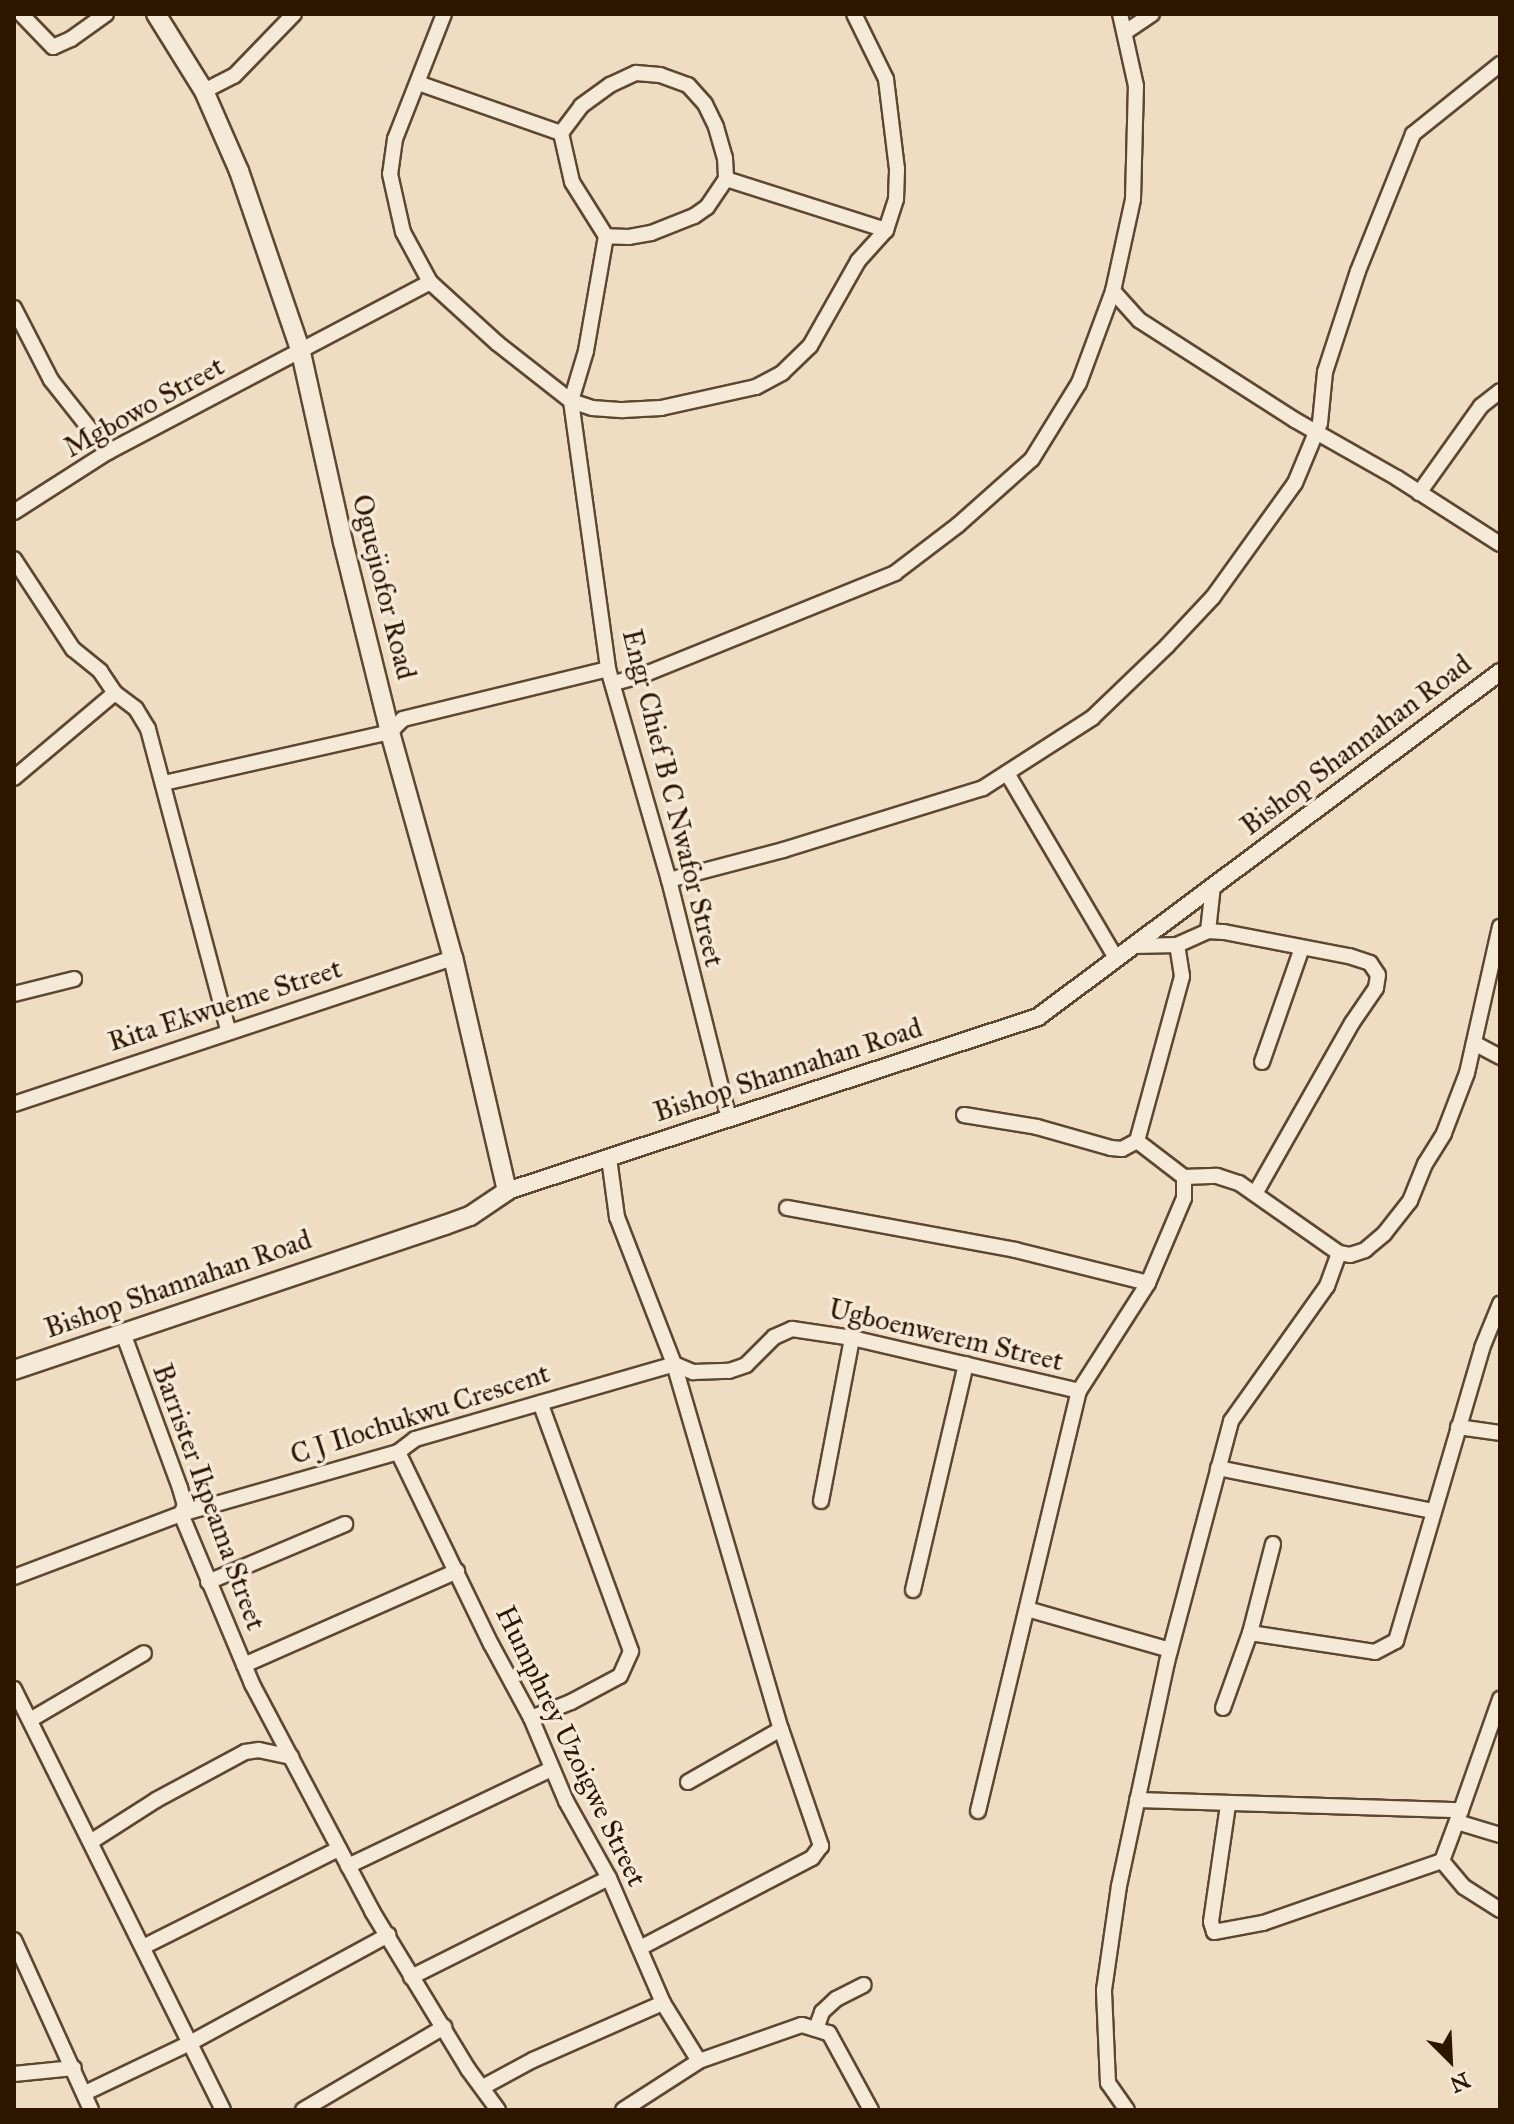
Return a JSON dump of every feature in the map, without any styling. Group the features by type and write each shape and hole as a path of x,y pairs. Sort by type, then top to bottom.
{"main road":[{"name":"Oguejiofor Road","path":"156,14 204,91 239,171 301,352 390,732 453,958 507,1191"},
{"name":"Bishop Shannahan Road","path":"14,1370 470,1216 507,1191"}],"street":[{"path":"21,14 53,47 71,39 106,14"},
{"path":"204,91 234,76 294,14"},
{"path":"444,14 395,139 390,174 403,232 430,282 497,343 571,401 592,408 661,408 756,387 782,373 810,346 858,261 886,230 896,199 897,169 886,79 854,14"},
{"path":"614,683 643,675 895,573 958,525 1032,459 1079,383 1113,291 1133,199 1136,86 1127,31 1120,14"},
{"path":"1127,31 1152,14"},
{"path":"669,880 939,804 983,788 1092,718 1213,597 1253,537 1284,503 1317,432 1329,358 1358,271 1413,134 1500,64"},
{"path":"571,401 586,351 606,236 572,182 561,133 581,106 610,85 636,73 660,75 688,85 705,104 725,158 726,179 707,207 694,216 651,233 606,236"},
{"path":"418,83 561,133"},
{"path":"726,179 886,230"},
{"name":"Mgbowo Street","path":"14,512 108,452 430,282"},
{"path":"1113,291 1139,320 1500,544"},
{"path":"14,308 51,380 108,452"},
{"path":"1419,493 1481,406 1500,391"},
{"name":"Engr Chief B C Nwafor Street","path":"571,401 608,669 669,880 727,1114"},
{"path":"14,559 73,649 100,671 115,693 136,709 148,729 228,1030"},
{"path":"164,783 390,732 403,719 608,669"},
{"name":"Bishop Shannahan Road","path":"507,1191 609,1158 727,1114 1038,1017 1115,956 1133,946 1500,672"},
{"path":"14,778 115,693"},
{"path":"1007,773 1115,956"},
{"path":"1208,931 1213,886"},
{"path":"1137,1141 1184,1177 1217,1176 1256,1192 1339,1253 1350,1255 1365,1250 1384,1234 1410,1201 1444,1133 1467,1073 1500,927"},
{"path":"1133,946 1177,945 1208,931 1264,938 1370,963 1378,975 1376,988 1352,1023 1256,1192"},
{"path":"964,1115 1037,1127 1111,1148 1122,1149 1137,1141 1182,976 1177,945"},
{"path":"1262,1062 1302,948"},
{"name":"Rita Ekwueme Street","path":"14,1104 228,1030 453,958"},
{"path":"14,994 74,979"},
{"path":"1474,1043 1500,1057"},
{"path":"609,1158 617,1217 674,1364 781,1729 821,1846 812,1858 640,1948"},
{"name":"Ugboenwerem Street","path":"674,1364 693,1372 729,1371 757,1358 782,1330 852,1338 879,1347 1079,1391 1148,1283 1184,1198 1184,1177"},
{"path":"787,1208 1015,1250 1148,1283"},
{"path":"1127,2110 1108,2083 1104,1990 1110,1937 1170,1650 1231,1421 1327,1286 1339,1253"},
{"path":"1250,1633 1375,1652 1386,1649 1396,1641 1482,1348 1500,1304"},
{"name":"Barrister Ikpeama Street","path":"123,1333 180,1488 185,1505 181,1514 244,1665 291,1757"},
{"path":"821,1501 852,1338"},
{"name":"C J Ilochukwu Crescent","path":"14,1577 181,1514 398,1452 415,1439 674,1364"},
{"path":"913,1590 966,1364"},
{"path":"978,1811 1079,1391"},
{"path":"531,1718 571,1702 620,1676 631,1651 540,1403"},
{"path":"1458,1427 1500,1433"},
{"name":"Humphrey Uzoigwe Street","path":"398,1452 491,1644 531,1718 551,1769 609,1878 663,2003 699,2061"},
{"path":"1218,1468 1433,1511"},
{"path":"208,1582 345,1524"},
{"path":"1223,1708 1250,1633 1273,1544"},
{"path":"244,1665 457,1571"},
{"path":"1027,1609 1170,1650"},
{"path":"30,1720 144,1653"},
{"path":"14,1689 145,1946 223,2110"},
{"path":"1442,1861 1500,1699"},
{"path":"688,1782 781,1729"},
{"path":"92,1841 156,1800 245,1752 259,1750 291,1757 411,1977 498,2110"},
{"path":"348,1866 551,1769"},
{"path":"1137,1800 1459,1816 1500,1835"},
{"path":"1228,1805 1211,1922 1214,1932 1263,1923 1442,1861"},
{"path":"145,1946 339,1849"},
{"path":"1442,1861 1464,1887 1500,1910"},
{"path":"411,1977 609,1878"},
{"path":"85,2093 190,2043 388,1935"},
{"path":"14,1940 91,2110"},
{"path":"817,2026 822,2012 836,1999 864,1985"},
{"path":"483,2087 533,2060 663,2003"},
{"path":"623,2110 699,2061 802,2025 817,2026 835,2041 871,2110"},
{"path":"303,2110 444,2027"},
{"path":"14,2074 74,2068"}]}
